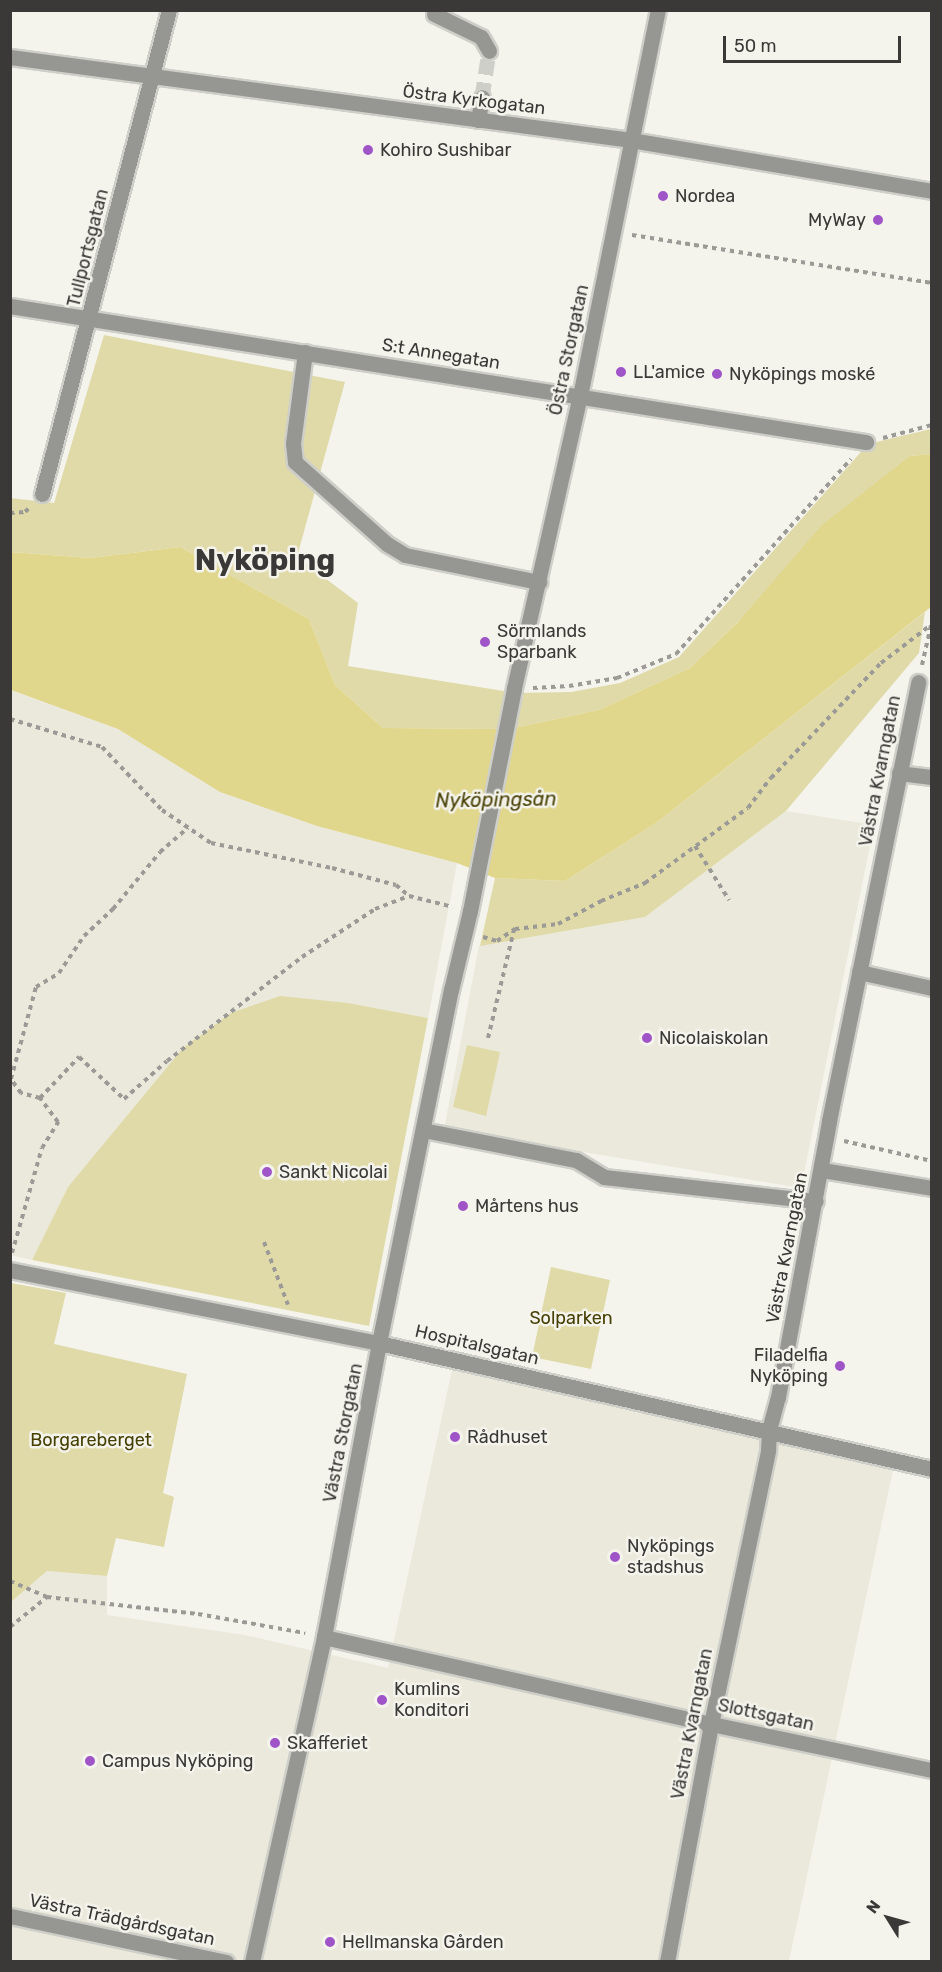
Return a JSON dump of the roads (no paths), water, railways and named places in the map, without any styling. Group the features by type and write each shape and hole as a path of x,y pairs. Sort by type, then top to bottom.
{"street":[{"name":"Tullportsgatan","path":"42,494 169,10"},
{"name":"Östra Storgatan","path":"470,911 513,692 580,396 658,10"},
{"path":"434,14 482,37 489,51"},
{"name":"Östra Kyrkogatan","path":"10,57 632,140 932,191"},
{"path":"478,120 482,97"},
{"name":"S:t Annegatan","path":"10,306 866,442"},
{"path":"305,352 293,443 295,462 387,544 405,555 538,582"},
{"name":"Västra Kvarngatan","path":"667,1962 711,1724 768,1450 769,1430 822,1170 829,1121 918,682"},
{"path":"899,773 932,777"},
{"name":"Västra Storgatan","path":"252,1962 324,1637 379,1343 451,990 470,911"},
{"path":"859,972 932,988"},
{"path":"423,1130 576,1160 604,1177 816,1201"},
{"path":"822,1170 932,1188"},
{"name":"Hospitalsgatan","path":"10,1270 296,1325 769,1430 932,1469"},
{"name":"Slottsgatan","path":"324,1637 711,1724 932,1770"},
{"name":"Västra Trädgårdsgatan","path":"10,1916 226,1962"}],"water":[{"name":"Nyköpingsån","path":"931,454 931,607 656,823 565,881 495,878 457,863 317,826 220,792 118,729 11,690 10,552 91,558 180,547 309,619 335,685 383,728 509,729 599,710 690,668 738,622 822,525 910,456"}],"tunnel":[{"path":"482,97 489,51"}],"place":[{"name":"Kohiro Sushibar","path":"368,150"},
{"name":"Nordea","path":"663,196"},
{"name":"MyWay","path":"878,220"},
{"name":"LL'amice","path":"621,372"},
{"name":"Nyköpings moské","path":"717,374"},
{"name":"Sörmlands Sparbank","path":"485,642"},
{"name":"Nicolaiskolan","path":"647,1038"},
{"name":"Sankt Nicolai","path":"267,1172"},
{"name":"Mårtens hus","path":"463,1206"},
{"name":"Filadelfia Nyköping","path":"840,1366"},
{"name":"Rådhuset","path":"455,1437"},
{"name":"Nyköpings stadshus","path":"615,1557"},
{"name":"Kumlins Konditori","path":"382,1700"},
{"name":"Skafferiet","path":"275,1743"},
{"name":"Campus Nyköping","path":"90,1761"},
{"name":"Hellmanska Gården","path":"330,1942"}],"district":[{"name":"Nyköping","path":"265,560"}],"park label":[{"name":"Solparken","path":"571,1318"},
{"name":"Borgareberget","path":"91,1440"}]}
